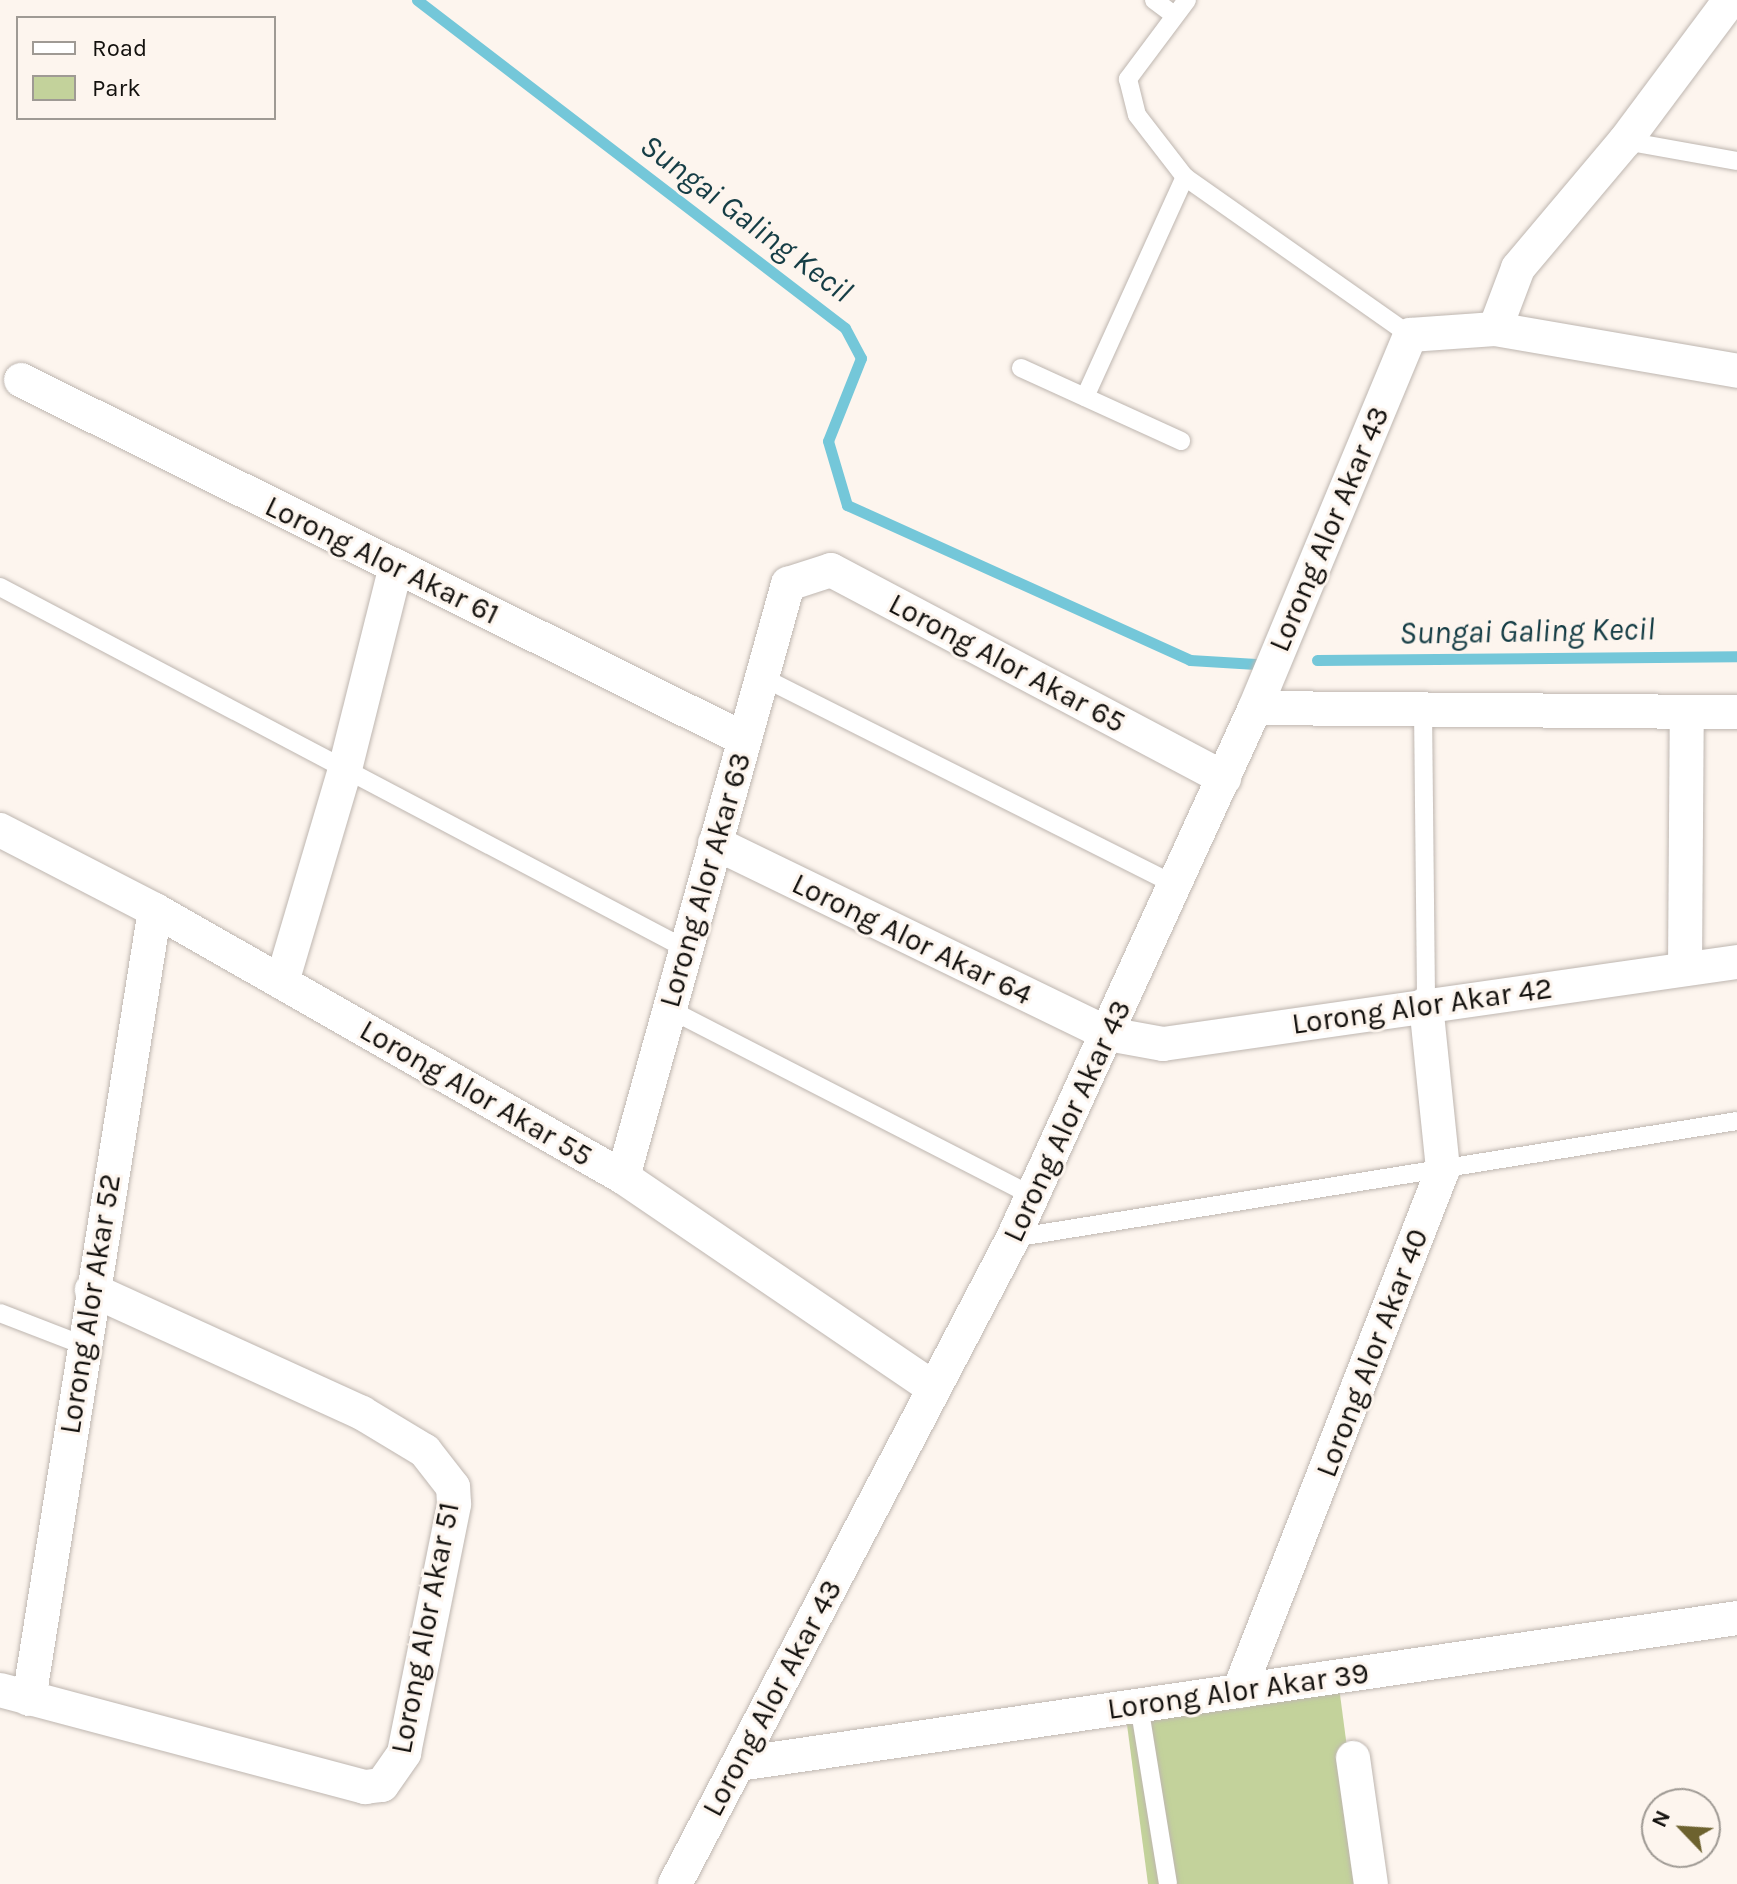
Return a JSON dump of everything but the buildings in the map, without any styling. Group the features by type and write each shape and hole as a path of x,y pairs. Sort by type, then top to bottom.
{"street":[{"path":"1495,329 1518,268 1625,141 1730,0"},
{"path":"1410,335 1495,329 1737,371"},
{"name":"Lorong Alor Akar 43","path":"675,1884 1033,1196 1255,708 1410,335"},
{"name":"Lorong Alor Akar 61","path":"21,380 744,739"},
{"path":"282,982 345,769 396,566"},
{"name":"Lorong Alor Akar 65","path":"788,584 831,570 1224,778"},
{"name":"Lorong Alor Akar 63","path":"623,1177 788,584"},
{"path":"1255,708 1737,712"},
{"path":"1685,969 1687,713"},
{"name":"Lorong Alor Akar 55","path":"0,830 155,910 623,1177 933,1388"},
{"name":"Lorong Alor Akar 64","path":"715,843 1108,1034"},
{"name":"Lorong Alor Akar 52","path":"15,1694 83,1345 155,910"},
{"name":"Lorong Alor Akar 42","path":"1108,1034 1163,1044 1426,1004 1737,962"},
{"name":"Lorong Alor Akar 40","path":"1239,1691 1443,1169 1426,1004"},
{"name":"Lorong Alor Akar 51","path":"15,1694 365,1787 382,1785 404,1753 454,1504 453,1487 425,1451 362,1413 92,1290"},
{"name":"Lorong Alor Akar 39","path":"739,1764 1737,1618"},
{"path":"1353,1758 1371,1884"}],"lane":[{"path":"1154,0 1175,16"},
{"path":"1187,0 1128,79 1137,115 1185,177 1410,335"},
{"path":"1625,141 1737,161"},
{"path":"1085,397 1185,177"},
{"path":"1021,368 1181,441"},
{"path":"0,587 686,949"},
{"path":"762,677 1174,884"},
{"path":"1423,709 1426,1004"},
{"path":"669,1009 1033,1196"},
{"path":"1013,1238 1737,1121"},
{"path":"0,1313 83,1345"},
{"path":"1139,1705 1168,1884"}],"green space":[{"path":"1339,1687 1365,1884 1148,1884 1126,1717"}],"waterway":[{"name":"Sungai Galing Kecil","path":"417,0 845,328 861,358 828,441 847,505 1190,660 1256,664"},
{"name":"Sungai Galing Kecil","path":"1317,660 1737,656"}]}
